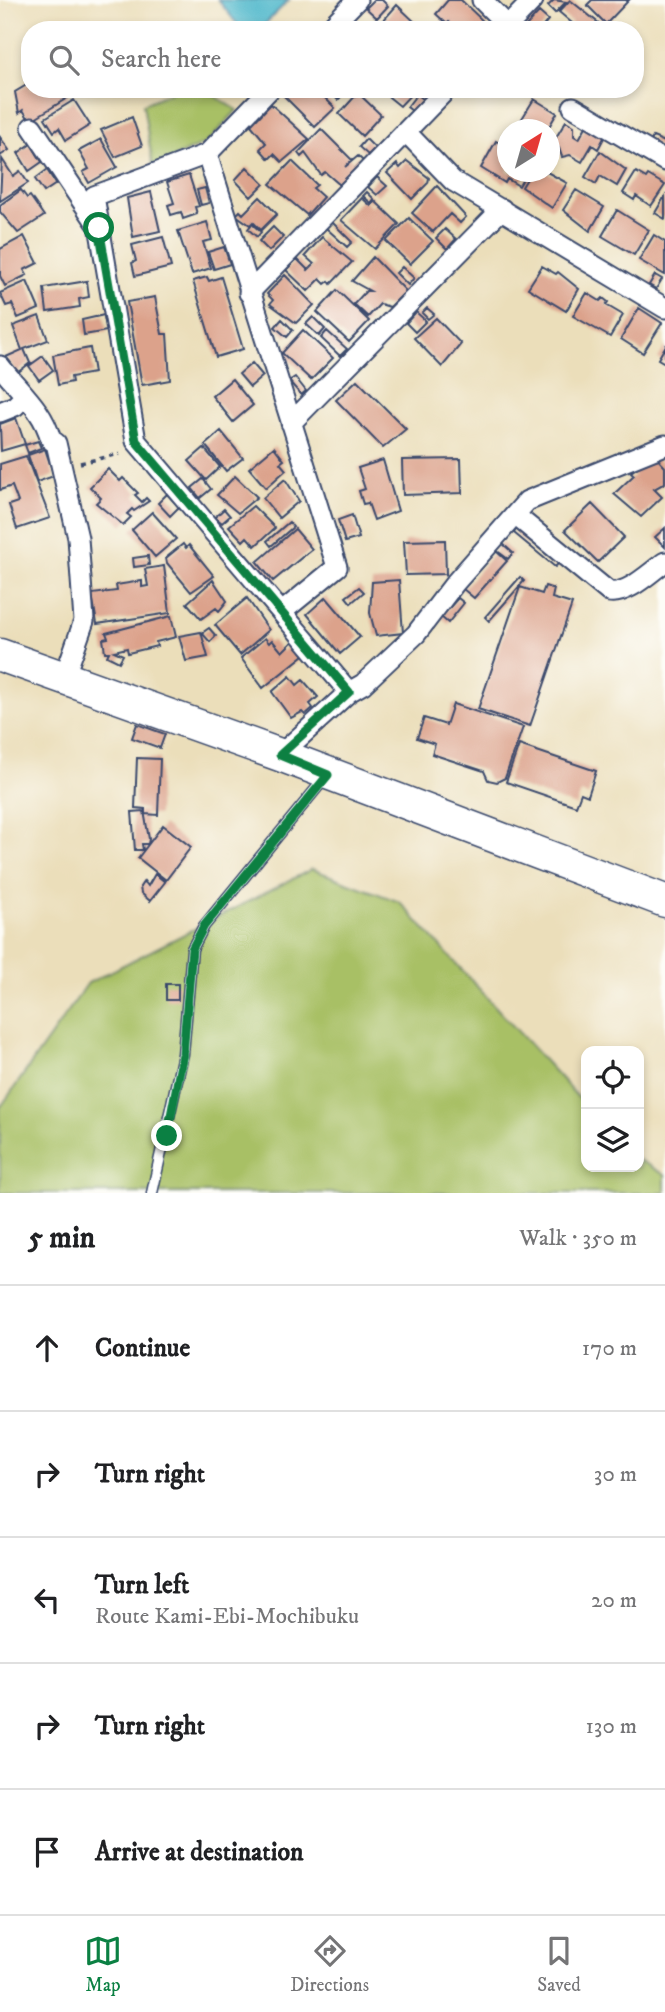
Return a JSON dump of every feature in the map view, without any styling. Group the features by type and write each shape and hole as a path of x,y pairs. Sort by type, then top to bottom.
{"main road":[{"path":"0,655 280,755 665,901"}],"street":[{"path":"337,21 357,0"},
{"path":"482,0 500,21"},
{"path":"513,21 533,0"},
{"path":"261,98 207,154 94,196 136,441 349,692"},
{"path":"249,293 438,98"},
{"path":"573,107 665,161"},
{"path":"32,127 99,228"},
{"path":"406,132 453,181 665,308"},
{"path":"207,154 337,567 282,612"},
{"path":"291,423 502,209"},
{"path":"0,366 24,397 36,406 45,420 51,440 56,443 78,538 83,621 64,678"},
{"path":"0,412 15,406 24,397"},
{"path":"280,755 349,692 363,684 416,634 455,583 531,498 665,445"},
{"path":"515,515 609,592 615,593 631,586 665,562"}],"lane":[{"path":"152,1193 183,1054 192,949 204,926 328,775"}],"path":[{"path":"62,467 143,449"}],"green space":[{"path":"157,98 218,98 237,110 208,142 153,167 143,104"},
{"path":"312,869 400,902 581,1101 581,1172 644,1172 644,1163 665,1175 665,1193 0,1193 0,1108 88,983"}],"water":[{"path":"218,0 289,0 268,21 235,21"}],"building":[{"path":"374,0 382,0 388,6 377,18 366,8"},
{"path":"448,0 461,0 483,21 444,21 436,14"},
{"path":"554,0 566,2 555,13 548,6"},
{"path":"570,0 596,21 570,21 559,12"},
{"path":"592,0 629,0 609,21 603,21 587,5"},
{"path":"397,5 414,21 383,21"},
{"path":"539,12 548,20 547,21 531,21"},
{"path":"21,88 21,98 67,98 30,121 23,110 19,113 15,92"},
{"path":"286,98 325,98 335,108 315,127"},
{"path":"353,98 363,98 381,115 362,136 339,114"},
{"path":"390,98 408,98 400,106"},
{"path":"414,98 423,99 412,111 407,107"},
{"path":"534,99 557,113 553,119 522,119"},
{"path":"74,100 90,125 66,140 59,128 54,132 45,118"},
{"path":"271,104 309,139 282,162 274,154 269,159 260,149 266,143 251,125"},
{"path":"132,117 142,146 115,157 101,130"},
{"path":"566,121 574,126 574,136 579,139 588,123 606,134 598,149 592,145 582,162 570,155 562,157 560,131"},
{"path":"321,129 352,160 345,167 358,156 363,161 340,185 325,172 321,175 305,153 301,157 298,153"},
{"path":"0,137 9,150 0,156"},
{"path":"653,137 665,142 665,151 651,141"},
{"path":"101,139 117,167 89,183 83,172 89,169 79,151"},
{"path":"366,139 375,148 368,155 359,147"},
{"path":"496,141 497,178 481,168"},
{"path":"31,144 42,162 29,171 18,153"},
{"path":"600,151 626,170 617,186 600,176 596,184 585,177"},
{"path":"2,159 13,176 20,171 28,183 0,201"},
{"path":"292,161 317,185 313,188 323,197 307,215 270,184"},
{"path":"407,161 429,178 428,183 412,199 387,173 397,164 400,168"},
{"path":"247,167 264,184 251,197 235,180"},
{"path":"47,170 56,184 44,192 35,179"},
{"path":"636,172 646,178 648,175 665,185 651,206 636,196 634,200 623,193"},
{"path":"189,175 199,206 195,207 197,214 183,219 181,212 171,215 168,205 174,203 167,182"},
{"path":"377,177 387,186 377,195 368,187"},
{"path":"560,179 567,183 552,208 522,187 525,182 560,182"},
{"path":"437,186 466,217 460,223 450,214 433,232 412,213"},
{"path":"205,188 209,203 201,205 197,190"},
{"path":"21,190 27,198 30,196 44,216 18,233 0,212 0,205"},
{"path":"576,190 604,207 590,231 563,210"},
{"path":"151,192 160,231 133,237 127,198"},
{"path":"367,192 374,199 371,203 363,196"},
{"path":"665,196 665,219 655,213"},
{"path":"260,197 277,214 261,230 253,222 250,225 236,215 240,211 243,214"},
{"path":"362,198 371,206 375,201 399,224 375,249 341,220"},
{"path":"617,210 649,230 634,255 602,236"},
{"path":"409,218 433,241 410,264 386,241"},
{"path":"207,222 212,240 203,242 211,268 192,274 178,231"},
{"path":"332,222 352,242 347,247 326,228"},
{"path":"252,224 261,232 257,237 248,229"},
{"path":"273,227 283,237 269,251 259,241"},
{"path":"445,229 456,239 447,249 436,238"},
{"path":"654,235 665,242 665,275 639,260"},
{"path":"24,236 38,263 24,270 27,275 5,286 0,276 0,249"},
{"path":"163,237 171,267 135,276 132,263 136,261 132,245"},
{"path":"322,237 352,262 331,284 329,281 325,284 320,279 308,291 286,270 297,259 308,270 314,264 305,256"},
{"path":"224,247 230,264 214,269 208,252"},
{"path":"373,257 406,291 390,307 380,304 368,317 354,304 366,291 370,291 352,281"},
{"path":"542,266 556,274 558,272 579,289 566,311 528,288"},
{"path":"402,267 414,278 408,285 396,273"},
{"path":"285,275 314,305 296,323 270,304 273,300 267,294"},
{"path":"655,275 662,279 656,289 649,285"},
{"path":"207,277 209,281 221,277 243,349 216,357 193,281"},
{"path":"27,281 39,309 18,318 12,304 6,306 0,293"},
{"path":"87,281 89,297 79,299 80,307 47,312 44,288"},
{"path":"337,290 369,321 349,342 317,312"},
{"path":"587,293 600,301 603,298 608,302 606,305 623,315 610,337 573,316"},
{"path":"155,297 162,334 167,334 170,380 142,385 127,302"},
{"path":"427,308 434,314 428,319 422,313"},
{"path":"639,308 662,323 643,353 621,339"},
{"path":"416,312 426,321 415,332 406,323"},
{"path":"104,315 107,331 84,335 82,320"},
{"path":"39,316 48,340 24,349 30,363 17,373 6,357 22,350 13,326"},
{"path":"313,317 325,329 319,336 306,324"},
{"path":"436,318 461,344 442,367 414,338"},
{"path":"282,319 293,330 287,337 275,327"},
{"path":"303,330 333,358 311,380 282,353"},
{"path":"327,331 347,349 340,356 321,338"},
{"path":"665,347 665,363 658,359"},
{"path":"90,348 94,373 71,377 72,382 58,385 53,355"},
{"path":"43,356 53,370 39,380 29,366"},
{"path":"252,363 263,376 250,387 239,374"},
{"path":"295,377 306,391 301,395 289,381"},
{"path":"232,379 253,405 233,422 212,396"},
{"path":"357,380 406,429 383,448 336,400"},
{"path":"16,418 25,444 1,451 0,424"},
{"path":"221,431 243,458 226,471 205,445"},
{"path":"38,441 41,448 28,453 25,445"},
{"path":"274,447 284,460 280,463 286,470 266,488 249,468"},
{"path":"204,448 220,467 206,480 189,461"},
{"path":"45,449 54,476 37,482 28,455"},
{"path":"654,455 665,467 665,483 654,489 662,497 641,517 614,494 634,475 631,472"},
{"path":"26,456 50,518 17,529 9,505 18,502 12,486 0,490 0,464"},
{"path":"461,459 462,493 403,495 402,460"},
{"path":"383,460 398,511 374,520 368,503 363,504 359,491 365,489 358,468"},
{"path":"108,469 120,481 123,478 138,493 135,495 142,502 146,498 149,501 134,511 132,509 127,514 131,517 123,525 96,503 101,498 90,487"},
{"path":"235,476 257,497 238,513 217,495"},
{"path":"203,479 211,489 200,498 192,488"},
{"path":"285,479 299,501 279,518 263,498"},
{"path":"167,494 179,507 170,516 158,503"},
{"path":"592,504 624,537 598,562 565,530"},
{"path":"253,506 275,528 255,546 247,537 243,541 229,526"},
{"path":"224,509 230,516 222,523 215,517"},
{"path":"152,512 176,539 155,557 132,530"},
{"path":"352,515 359,538 345,542 338,520"},
{"path":"289,522 293,527 271,546 267,541"},
{"path":"517,528 559,563 555,567 514,533"},
{"path":"665,528 665,547 655,537"},
{"path":"295,529 312,549 273,581 257,562"},
{"path":"445,540 446,574 406,575 404,541"},
{"path":"502,543 513,553 508,559 496,550"},
{"path":"183,544 186,548 189,545 214,576 191,592 167,563 166,558"},
{"path":"496,551 507,561 474,598 463,589"},
{"path":"148,556 149,565 134,567 133,558"},
{"path":"164,566 170,613 97,624 92,594 117,591 116,585 142,581 142,587 148,586 145,569"},
{"path":"520,577 524,581 489,621 485,617"},
{"path":"213,580 227,601 219,611 216,608 201,619 187,603"},
{"path":"399,580 403,633 376,636 370,613 372,582"},
{"path":"545,586 554,589 552,598 572,604 530,726 478,709 520,587 542,594"},
{"path":"359,587 364,592 351,603 346,597"},
{"path":"326,597 360,637 340,654 307,614"},
{"path":"247,598 269,630 240,655 215,625"},
{"path":"458,598 464,603 448,623 441,617"},
{"path":"171,616 176,637 156,642 157,646 128,653 127,648 114,651 123,655 119,662 107,656 109,652 105,652 103,639 108,638 106,633"},
{"path":"209,628 216,636 210,642 202,633"},
{"path":"201,632 208,657 186,661 179,636"},
{"path":"265,638 269,643 272,640 282,652 293,641 304,655 263,688 241,658"},
{"path":"290,676 297,685 303,680 318,697 310,704 313,708 305,715 302,712 291,718 272,692"},
{"path":"453,704 523,727 505,778 497,782 488,780 484,771 432,754 435,744 417,738 424,718 446,725"},
{"path":"137,724 165,734 160,748 132,738"},
{"path":"519,745 596,771 588,796 581,793 576,806 506,782"},
{"path":"137,758 160,759 158,815 145,814 145,809 135,808"},
{"path":"144,811 148,844 142,844 143,850 135,850 132,812"},
{"path":"163,825 191,847 166,880 138,858"},
{"path":"155,874 165,882 150,901 141,893 140,887 144,881 148,886"},
{"path":"166,984 178,984 178,1000 166,1000"}],"route":[{"path":"99,228 136,441 349,692 280,755 328,775 204,926 192,949 187,980 183,1054 167,1136"}]}
